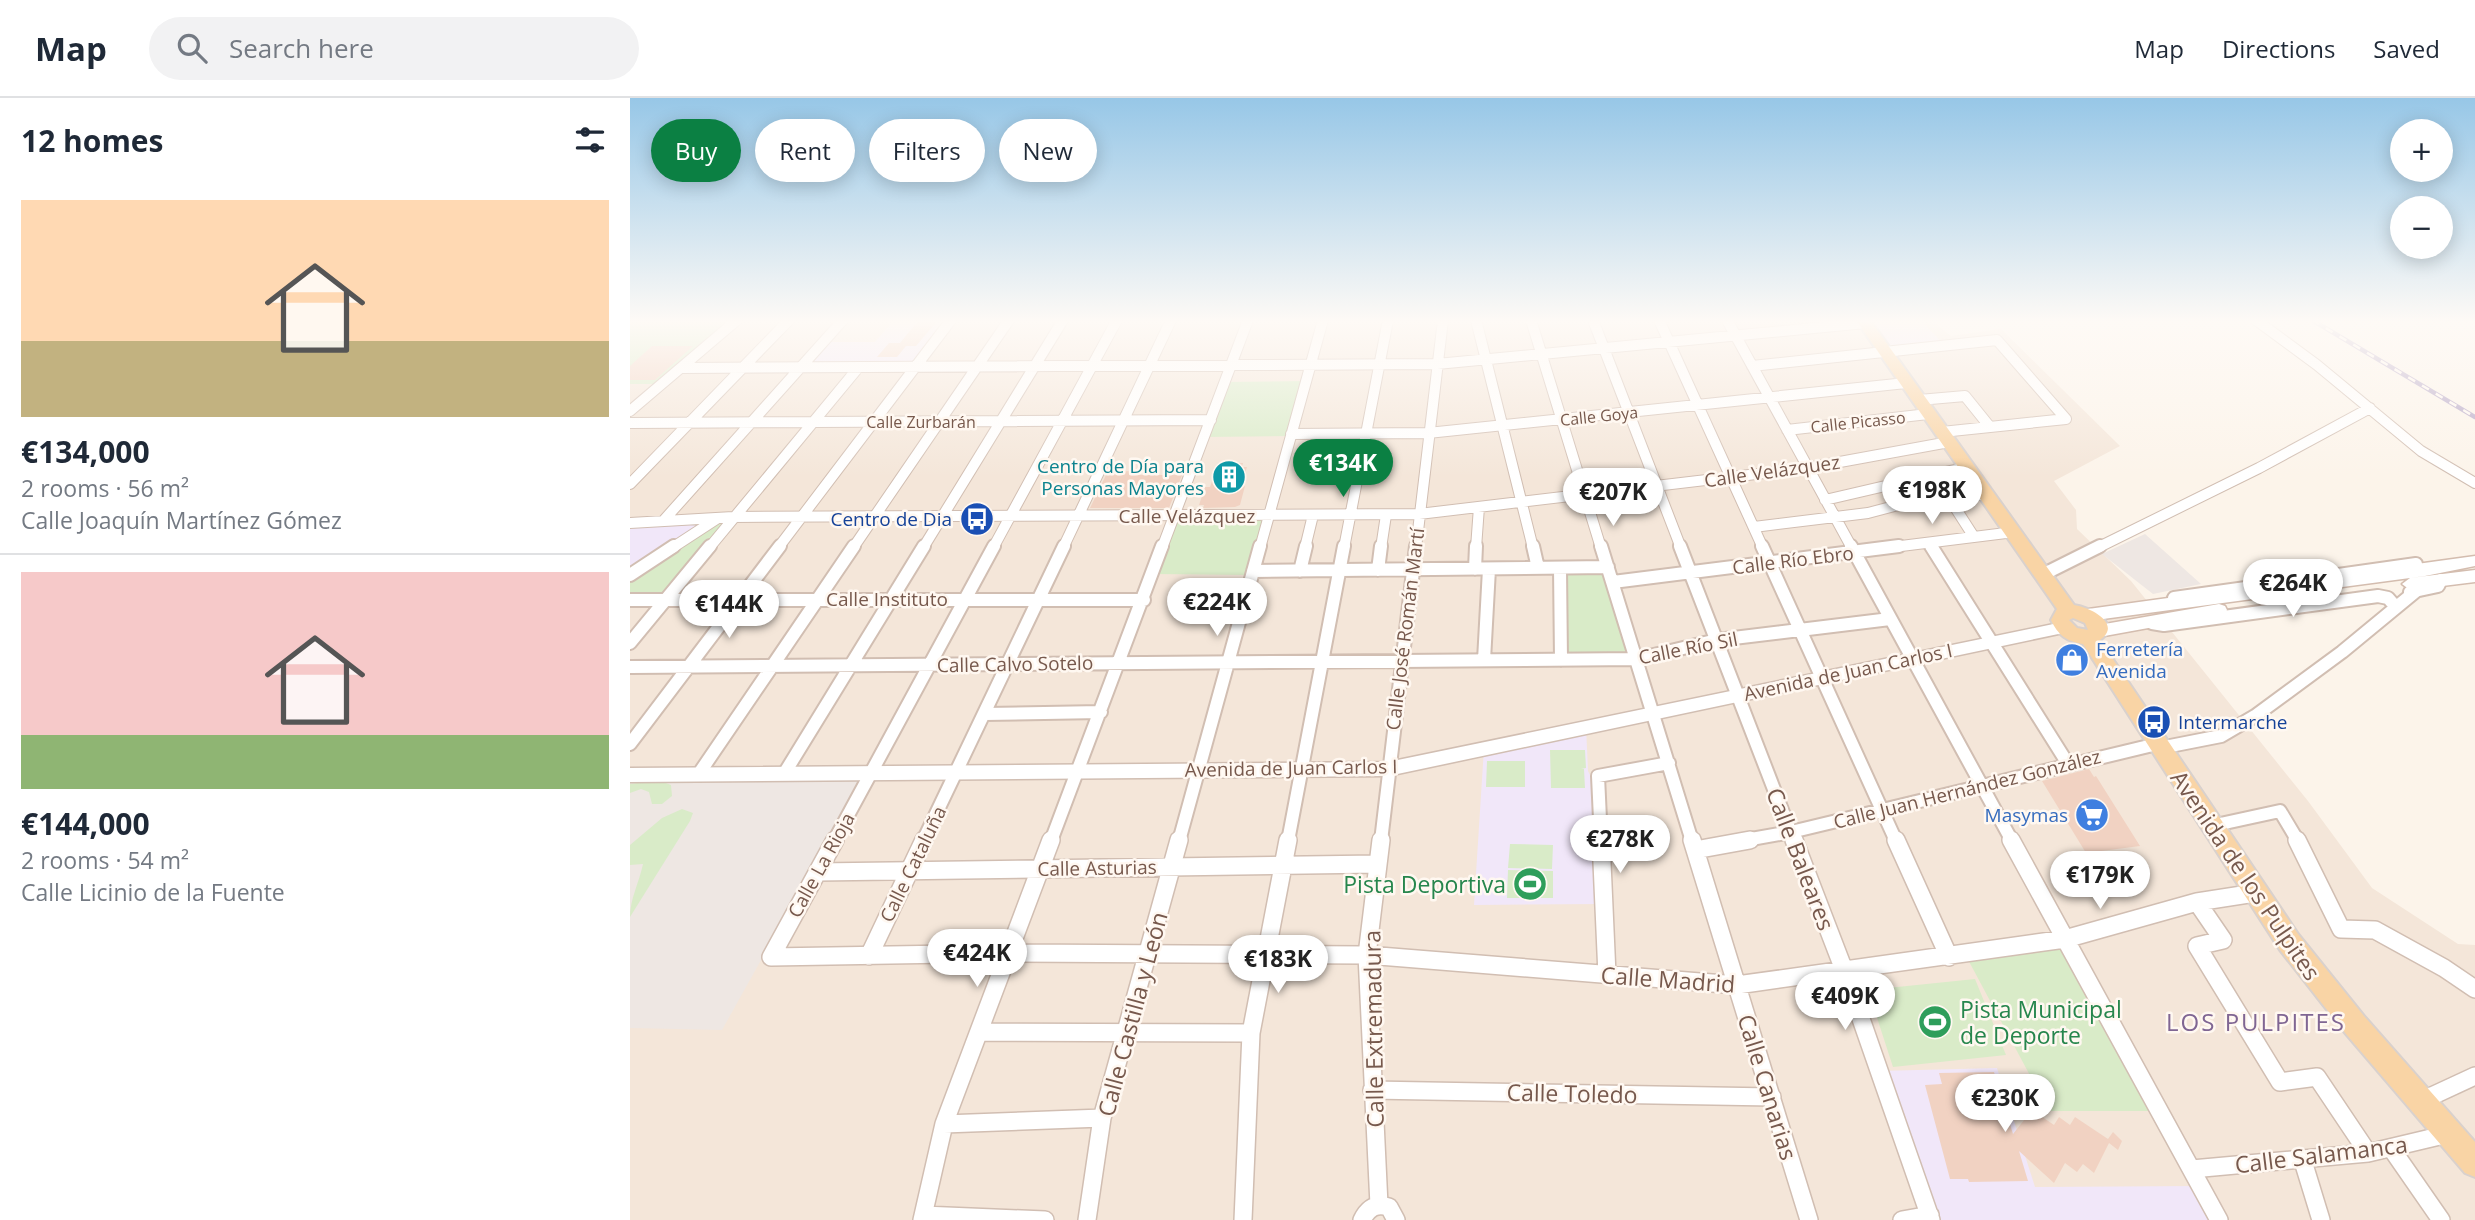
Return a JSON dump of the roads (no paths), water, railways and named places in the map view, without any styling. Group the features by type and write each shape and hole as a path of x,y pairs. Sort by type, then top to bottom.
{"main road":[{"path":"1899,372 2044,574 2073,635 2139,616 2475,560"},
{"path":"2139,616 2475,576"},
{"name":"Avenida de los Pulpites","path":"2092,628 2158,746 2255,893 2321,984 2475,1163"}],"street":[{"path":"630,411 676,372"},
{"path":"630,484 739,372"},
{"path":"664,520 796,372"},
{"path":"630,643 854,372"},
{"path":"630,744 911,372"},
{"path":"698,775 973,372"},
{"path":"784,774 1031,372"},
{"path":"871,773 1089,372"},
{"name":"Calle Cataluña","path":"869,956 1146,372"},
{"path":"1045,1220 922,1218 944,1124 1229,372"},
{"path":"1269,515 1309,372"},
{"path":"1243,1220 1251,1033 1378,372"},
{"name":"Calle José Román Martí","path":"1388,769 1436,372"},
{"path":"1488,372 1538,568"},
{"name":"Calle Canarias","path":"1547,372 1810,1220"},
{"name":"Calle Baleares","path":"1612,372 1844,970 1931,1218"},
{"path":"1682,372 1949,957"},
{"path":"1755,372 2219,1220"},
{"name":"Calle Velázquez","path":"630,523 733,517 1419,514 1807,468 1990,427 2066,419 2025,372"},
{"path":"2324,372 2421,451 2475,483"},
{"name":"Calle Goya","path":"1291,434 1428,433 1906,383"},
{"path":"1919,400 1965,396 1990,427"},
{"path":"630,398 646,397"},
{"path":"2044,574 2259,468 2370,408"},
{"name":"Calle Picasso","path":"1787,430 1928,414"},
{"name":"Calle Zurbarán","path":"630,423 1211,420"},
{"path":"1825,500 1967,467"},
{"path":"1754,527 1868,513 1902,504 1987,494"},
{"path":"1949,498 1974,537"},
{"path":"1475,569 1479,507"},
{"path":"1378,570 1386,514"},
{"name":"Calle Castilla y León","path":"1087,1220 1102,1118 1128,1032 1269,515"},
{"path":"1300,570 1313,515"},
{"path":"630,575 719,518"},
{"name":"Calle Río Ebro","path":"1613,582 2014,532"},
{"path":"1929,542 2068,764"},
{"path":"1253,571 1608,567"},
{"path":"1560,568 1561,660"},
{"path":"1484,660 1489,569"},
{"path":"2139,616 2164,625 2416,591 2438,586 2441,580"},
{"name":"Calle Juan Hernández González","path":"1695,850 1791,832 2068,764 2221,736 2255,716 2342,652 2416,591"},
{"path":"2378,596 2388,598 2395,606"},
{"name":"Calle Instituto","path":"630,600 1144,600"},
{"name":"Calle Río Sil","path":"1401,660 1637,659 1717,640 1890,619"},
{"name":"Avenida de Juan Carlos I","path":"630,775 1388,769 1992,643 2066,620"},
{"name":"Calle Calvo Sotelo","path":"630,667 1401,660"},
{"path":"985,714 1101,712"},
{"path":"1607,975 1598,776 1669,764"},
{"name":"Calle Extremadura","path":"1379,1205 1367,955 1388,769"},
{"name":"Calle La Rioja","path":"771,957 871,773"},
{"path":"2211,827 2280,811 2295,835 2341,929 2375,930 2444,968 2475,989"},
{"name":"Calle Asturias","path":"818,872 1377,864"},
{"name":"Calle Madrid","path":"771,957 1010,953 1367,955 1737,985 2065,939 2197,902 2255,893"},
{"path":"2197,902 2223,940 2197,946 2280,1082 2317,1077 2368,1153"},
{"path":"980,1032 1251,1033"},
{"path":"2421,1101 2472,1080"},
{"name":"Calle Toledo","path":"1372,1090 1772,1097"},
{"path":"944,1124 1102,1118"},
{"name":"Calle Salamanca","path":"2192,1169 2368,1153 2449,1133"},
{"path":"2391,1148 2441,1220"},
{"path":"2302,1158 2321,1220"},
{"path":"1362,1220 1368,1210 1379,1205 1389,1207 1396,1220"},
{"path":"1902,1220 1931,1218"}],"railway":[{"path":"2400,372 2475,417"}],"place":[{"name":"Centro de Día para Personas Mayores","path":"1229,477"},
{"name":"Centro de Dia","path":"977,519"},
{"name":"Ferretería Avenida","path":"2072,660"},
{"name":"Intermarche","path":"2154,722"},
{"name":"Masymas","path":"2092,815"},
{"name":"Pista Deportiva","path":"1530,884"},
{"name":"Pista Municipal de Deporte","path":"1935,1022"}],"district":[{"name":"LOS PULPITES","path":"2256,1021"}]}
